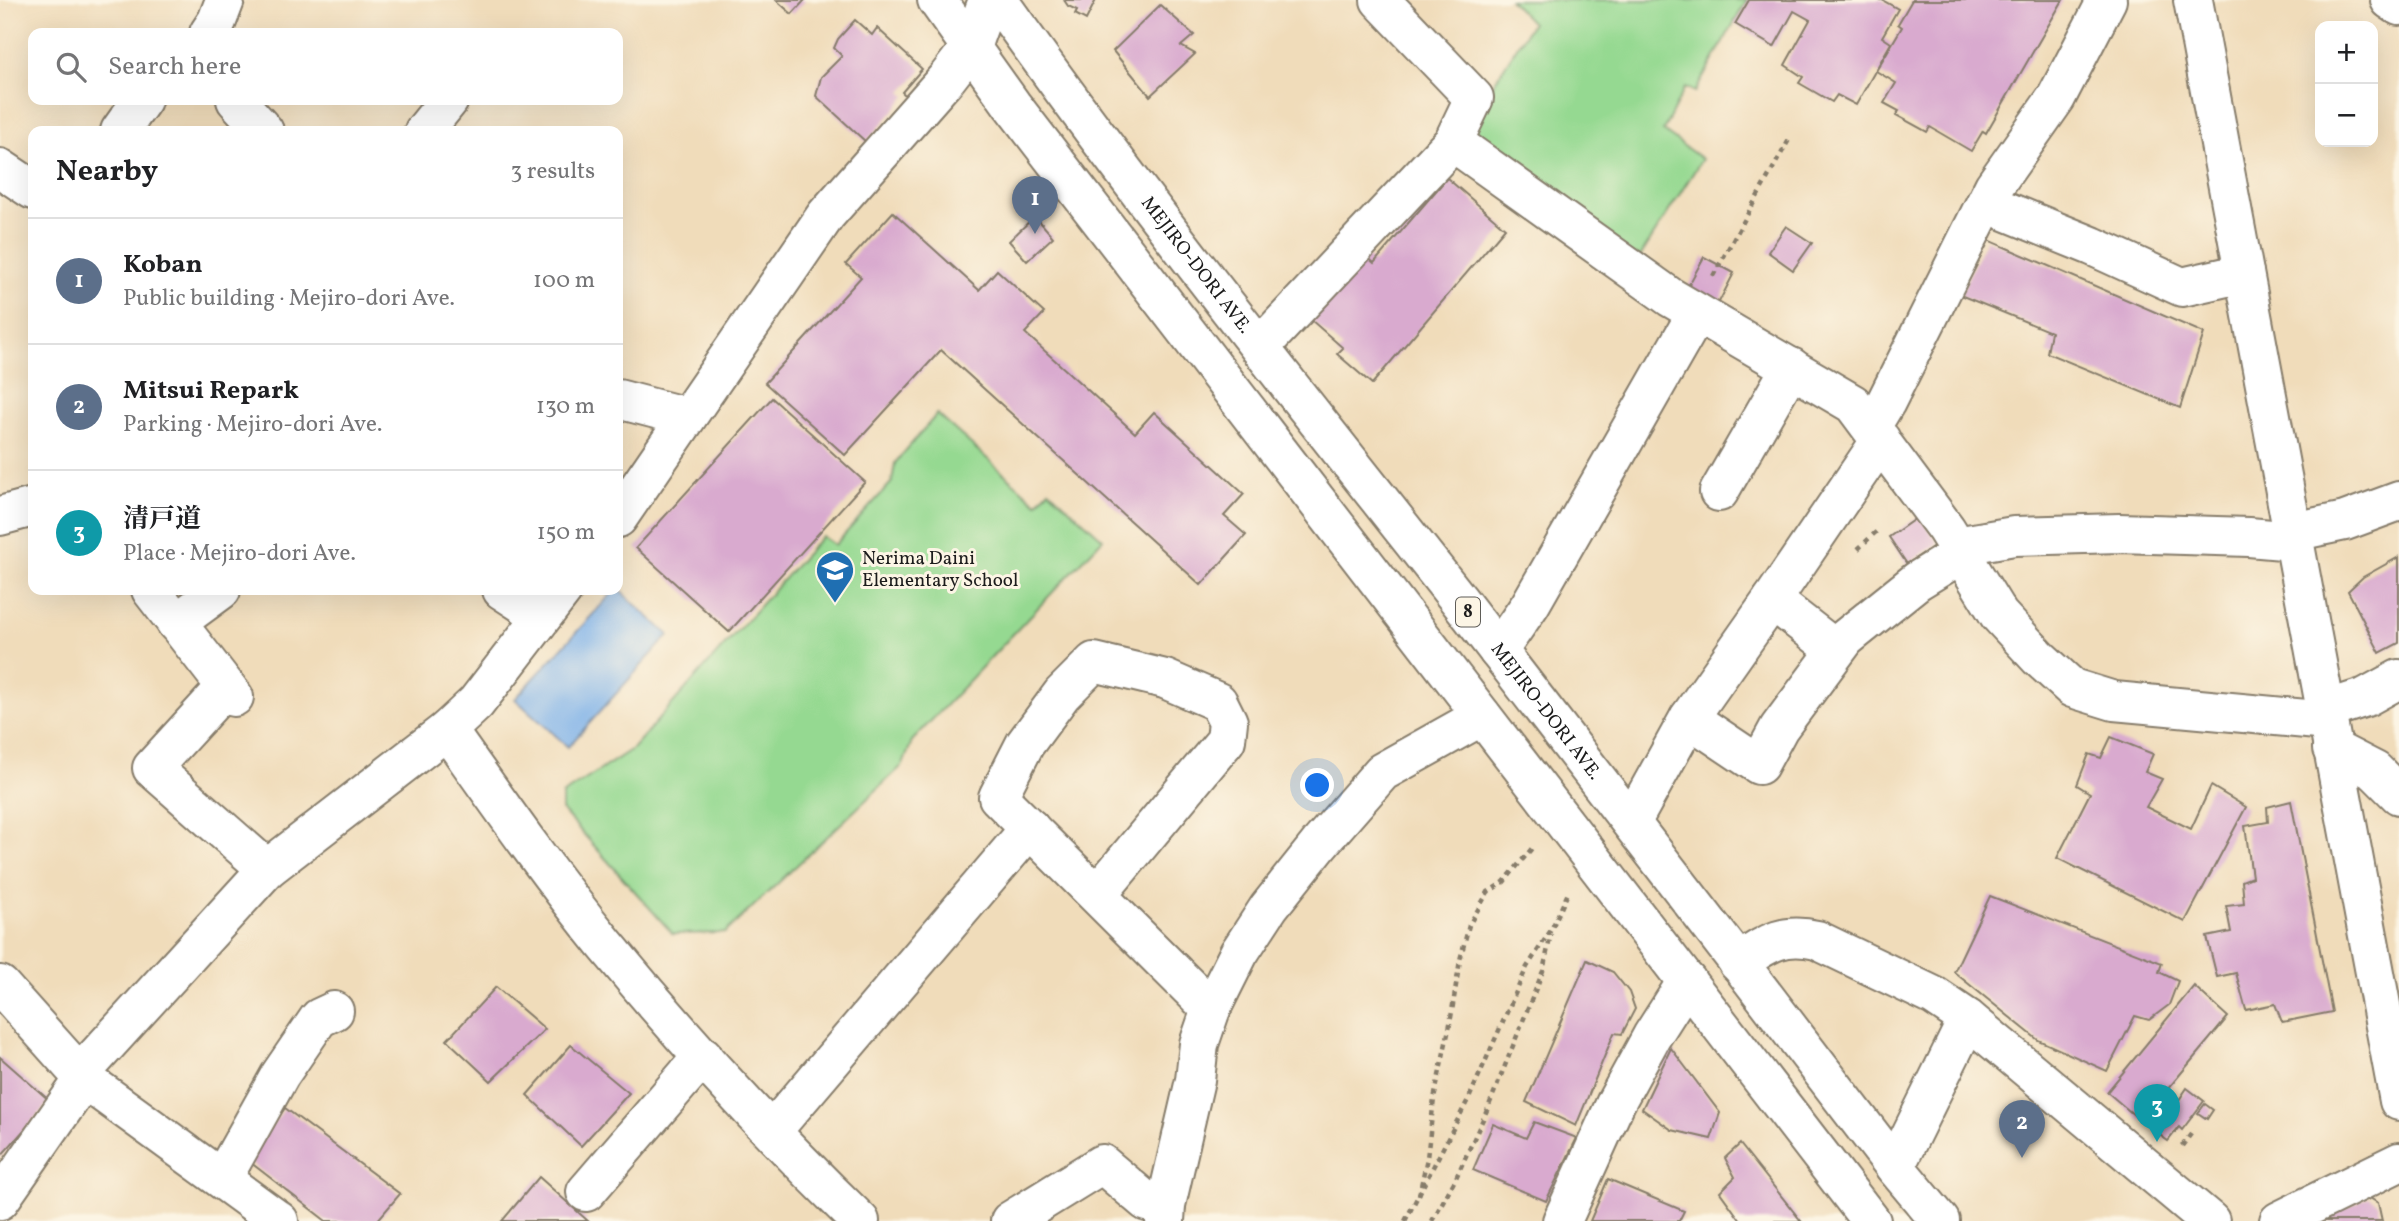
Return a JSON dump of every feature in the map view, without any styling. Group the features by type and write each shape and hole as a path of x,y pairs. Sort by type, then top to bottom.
{"street":[{"path":"213,28 225,0"},
{"path":"937,0 1020,116 1871,1221"},
{"path":"623,511 826,215 971,47 988,0"},
{"name":"MEJIRO-DORI AVE.","path":"998,0 1260,347 1632,821 1895,1167 1940,1221"},
{"path":"1260,347 1454,142 1474,98 1380,0"},
{"path":"1632,821 1689,718 1772,600 1876,433 1994,186 2056,98 2107,0"},
{"path":"2193,0 2399,1101"},
{"path":"2390,0 2399,6"},
{"path":"124,126 138,105"},
{"path":"241,105 259,126"},
{"path":"428,126 445,105"},
{"path":"1454,142 1670,297 1853,404 1959,550 1999,615 2039,658 2073,688 2114,701 2329,727 2399,795"},
{"path":"0,168 28,187"},
{"path":"1986,203 2092,246 2182,287 2244,273"},
{"path":"1498,651 1530,605 1695,312"},
{"path":"1719,492 1791,367"},
{"path":"623,401 687,417"},
{"path":"1689,718 1759,765 1779,728 1846,638 1959,550 2014,536 2119,533 2294,537 2399,501"},
{"path":"155,595 230,692 152,768 267,869"},
{"path":"176,623 213,595"},
{"path":"0,1200 82,1077 267,869 447,730 476,703 552,603 521,595"},
{"path":"1772,600 1836,650"},
{"path":"1097,895 1226,740 1228,722 1218,702 1166,679 1094,662 1062,694 1025,744 998,797 1211,1009"},
{"path":"2329,727 2366,697 2399,679"},
{"path":"1010,1221 1102,1164 1147,1202 1165,1213 1195,1080 1199,1044 1211,1009 1239,953 1269,906 1382,772 1482,716"},
{"path":"447,730 525,840 606,944 795,1158 860,1221"},
{"path":"772,1131 1030,828"},
{"path":"1738,963 1773,940 1802,937 1817,940 1934,996 1968,1019 2210,1221"},
{"path":"1562,1221 1616,1102 1688,981"},
{"path":"0,985 82,1077 279,1221"},
{"path":"222,1179 279,1075 319,1018 334,1011"},
{"path":"1895,1167 1968,1019"},
{"path":"586,1192 703,1056"},
{"path":"2279,1221 2399,1162"}],"path":[{"path":"1695,312 1790,138"},
{"path":"1419,1195 1427,1158 1434,1099 1469,925 1488,892 1504,882 1535,845"},
{"path":"1405,1221 1470,1096 1527,967 1551,930 1570,889"},
{"path":"1432,1221 1455,1180 1488,1108 1543,971 1551,930"},
{"path":"2186,1140 2194,1130"}],"green space":[{"path":"1510,0 1747,0 1695,92 1685,87 1663,131 1702,159 1636,263 1470,133 1492,86 1532,23"},
{"path":"937,414 1037,503 1049,490 1103,539 912,741 903,765 725,933 673,934 562,810 562,795 632,749 822,536 835,545 892,482 895,463"}],"water":[{"path":"623,594 669,635 568,747 515,699 610,595"}],"building":[{"path":"776,0 805,0 792,14"},
{"path":"1064,0 1096,0 1086,20 1075,14 1077,10 1068,6"},
{"path":"1749,0 1882,0 1898,9 1882,37 1891,43 1856,105 1837,95 1832,102 1799,83 1803,77 1785,65 1810,20 1794,11 1774,47 1735,24"},
{"path":"1912,0 2063,0 1986,133 1983,131 1971,151 1930,127 1927,132 1896,115 1899,111 1884,103 1896,83 1876,71 1902,27 1898,24"},
{"path":"1160,5 1194,35 1181,46 1195,54 1150,96 1113,51"},
{"path":"855,20 872,35 877,28 922,69 902,92 906,96 866,142 816,96 821,77 842,56 834,48 838,39"},
{"path":"1447,178 1505,228 1372,384 1337,354 1343,348 1311,320 1364,254 1374,263"},
{"path":"893,212 979,290 997,270 1044,313 1025,333 1135,433 1154,412 1244,494 1224,516 1246,535 1201,585 941,350 845,455 765,383 861,277 846,264"},
{"path":"1035,216 1053,237 1027,261 1009,241"},
{"path":"1786,226 1812,243 1793,270 1768,252"},
{"path":"1986,239 2204,333 2180,408 2047,353 2051,332 1960,295"},
{"path":"1704,257 1734,273 1717,306 1686,290"},
{"path":"772,398 865,482 729,632 636,548"},
{"path":"1919,516 1938,543 1907,564 1889,537"},
{"path":"2399,557 2399,643 2380,653 2348,591 2363,577"},
{"path":"2111,737 2153,754 2145,772 2162,779 2146,807 2191,829 2211,786 2246,807 2185,922 2057,858 2090,793 2077,785 2089,754 2101,758"},
{"path":"2291,801 2332,1012 2282,1022 2275,1004 2246,1010 2236,973 2217,977 2207,937 2231,932 2226,906 2244,904 2242,881 2252,877 2245,826 2268,822 2267,807"},
{"path":"1990,896 2162,963 2159,972 2178,981 2169,1005 2149,1020 2135,1016 2107,1071 2038,1040 1954,972"},
{"path":"1587,960 1613,972 1629,992 1635,1009 1622,1034 1614,1033 1576,1126 1526,1102"},
{"path":"2194,986 2228,1017 2141,1121 2107,1092"},
{"path":"496,987 545,1029 491,1081 447,1040"},
{"path":"571,1045 629,1093 581,1146 527,1095"},
{"path":"1671,1048 1720,1113 1711,1139 1672,1130 1642,1109"},
{"path":"0,1057 50,1101 0,1157"},
{"path":"2187,1088 2204,1101 2182,1130 2179,1127 2168,1141 2157,1133"},
{"path":"2205,1104 2213,1110 2207,1119 2198,1113"},
{"path":"285,1108 400,1194 377,1221 326,1221 246,1159"},
{"path":"1534,1122 1577,1138 1546,1201 1473,1170 1493,1124 1526,1138"},
{"path":"1740,1144 1801,1221 1741,1221 1720,1192 1735,1177 1725,1158"},
{"path":"539,1177 588,1221 502,1221"},
{"path":"1608,1179 1684,1211 1679,1221 1590,1221"},
{"path":"2368,1197 2378,1203 2382,1221 2320,1221"}],"place":[{"name":"Koban","path":"1035,234"},
{"name":"Nerima Daini Elementary School","path":"835,604"},
{"name":"清戸道","path":"2157,1142"},
{"name":"Mitsui Repark","path":"2022,1158"}]}
